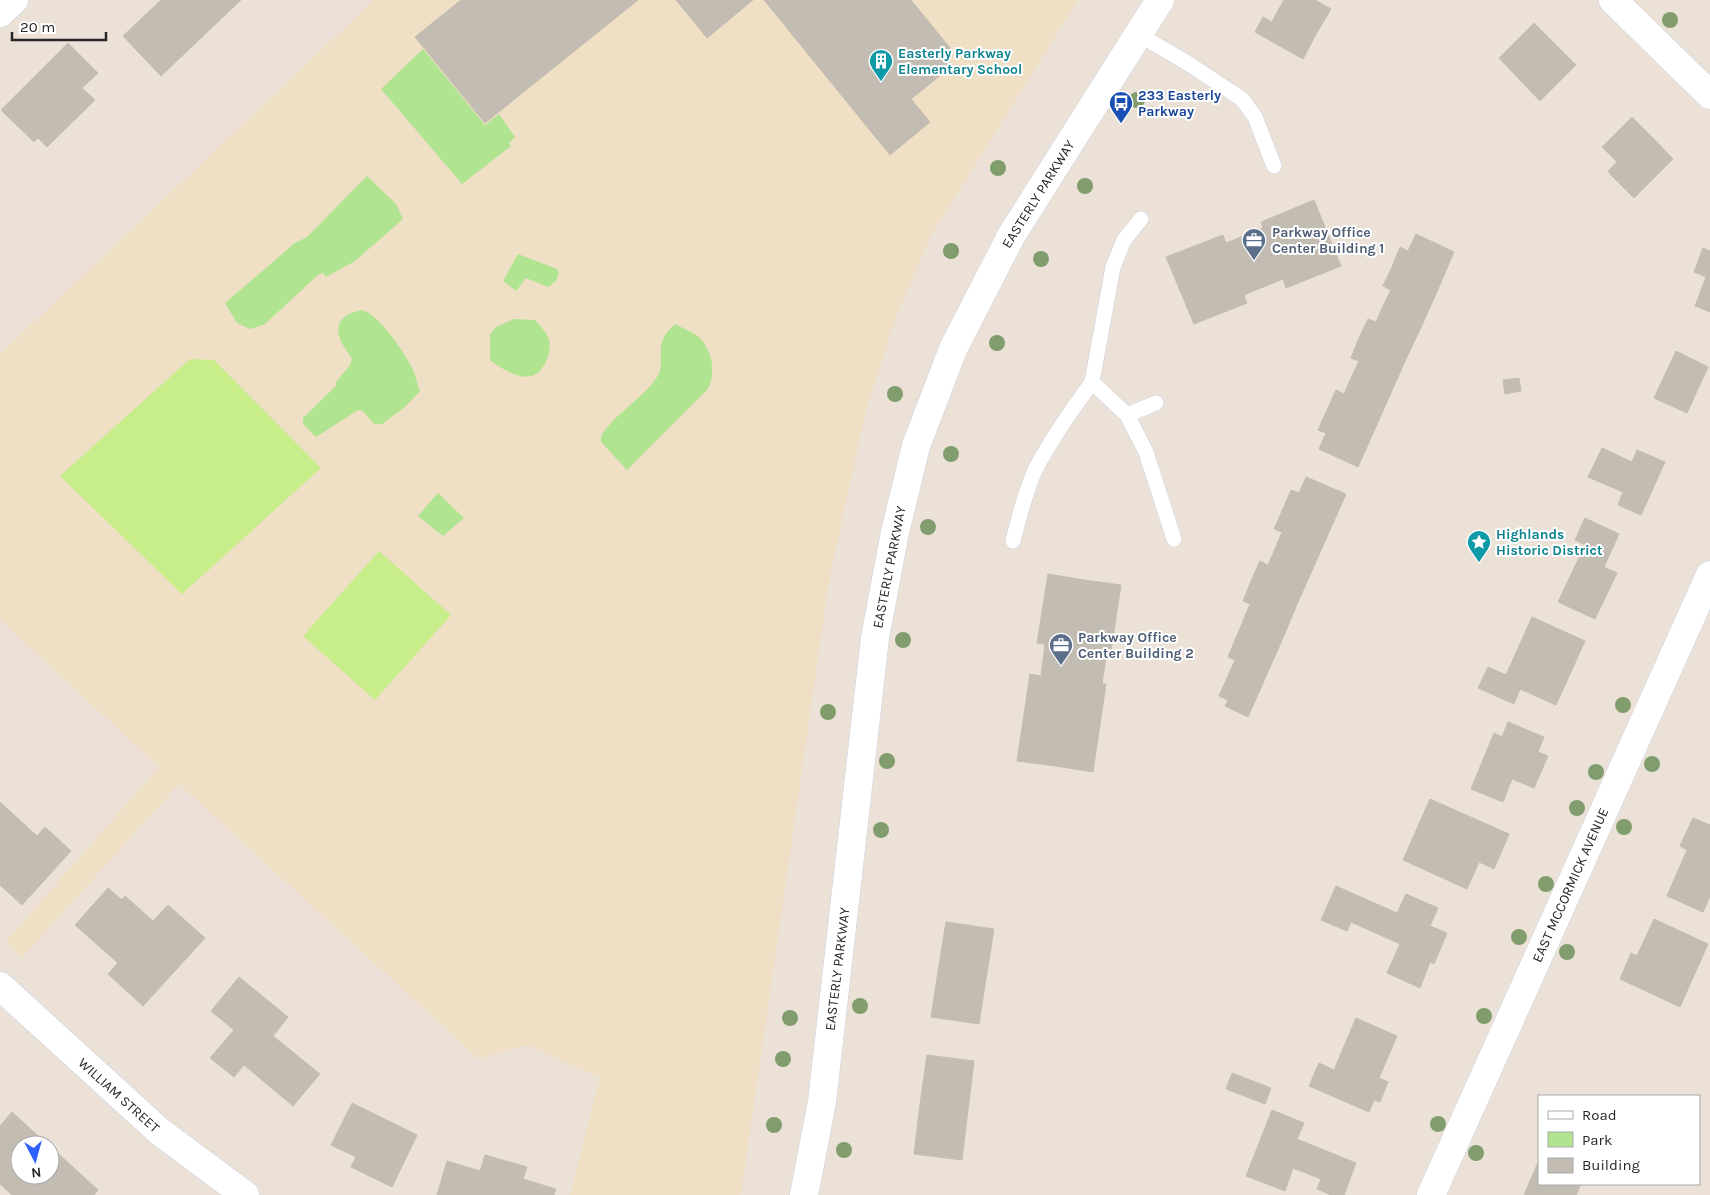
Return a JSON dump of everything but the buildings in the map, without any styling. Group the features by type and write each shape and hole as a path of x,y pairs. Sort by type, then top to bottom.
{"main road":[{"path":"0,13 14,0"},
{"name":"EASTERLY PARKWAY","path":"804,1195 822,1102 875,638 895,532 916,446 941,376 984,285 1011,236 1160,0"},
{"path":"1612,0 1710,95"},
{"name":"EAST MCCORMICK AVENUE","path":"1431,1195 1710,576"},
{"name":"WILLIAM STREET","path":"0,986 159,1131 245,1195"}],"lane":[{"path":"1138,34 1189,64 1242,99 1255,117 1274,166"},
{"path":"1013,541 1020,510 1035,471 1056,434 1092,382 1113,266 1124,240 1141,219"},
{"path":"1092,382 1128,415 1146,452 1174,539"},
{"path":"1128,415 1156,403"}],"shaded area":[{"path":"374,0 1078,0 931,236 896,317 866,410 830,576 741,1195 570,1195 600,1078 527,1045 479,1059 179,784 22,958 6,941 159,767 0,620 0,354"}],"green space":[{"path":"423,49 485,125 499,114 515,137 509,143 511,146 462,184 381,89"},
{"path":"367,176 396,204 403,219 355,261 326,277 323,273 318,275 265,324 250,329 237,323 225,303 295,243 307,237"},
{"path":"518,254 557,269 559,273 556,281 548,287 526,278 516,291 503,281"},
{"path":"362,310 376,318 397,344 413,371 420,391 405,407 382,424 374,424 363,411 358,410 316,437 303,424 303,418 336,386 336,382 350,365 352,358 342,343 338,329 344,318 351,313"},
{"path":"514,319 535,320 545,331 549,339 550,344 544,365 537,374 532,376 515,375 490,360 490,334 496,327"},
{"path":"675,324 697,335 704,343 712,362 710,383 708,389 627,470 601,442 601,436 614,420 657,377 661,365 663,339"},
{"path":"190,359 214,360 321,468 182,594 60,476"},
{"path":"438,493 464,518 443,536 418,516"},
{"path":"379,551 451,615 375,700 303,636"}],"place":[{"name":"Easterly Parkway Elementary School","path":"881,82"},
{"name":"233 Easterly Parkway","path":"1121,124"},
{"name":"Parkway Office Center Building 1","path":"1254,261"},
{"name":"Highlands Historic District","path":"1479,563"},
{"name":"Parkway Office Center Building 2","path":"1061,666"}]}
